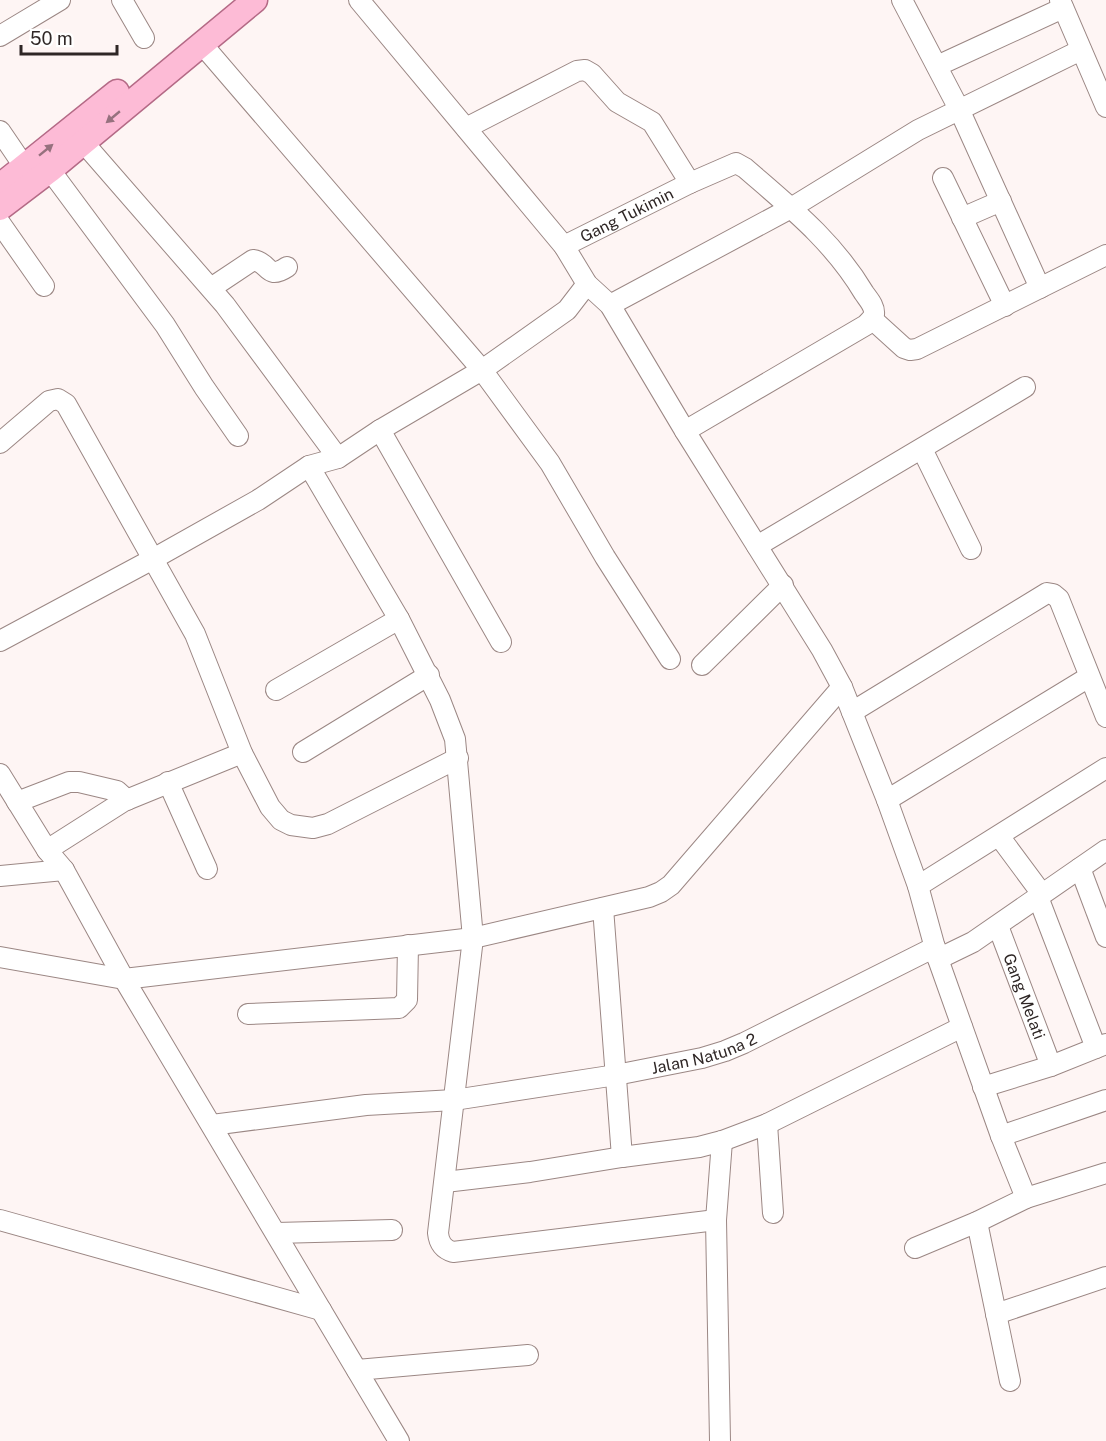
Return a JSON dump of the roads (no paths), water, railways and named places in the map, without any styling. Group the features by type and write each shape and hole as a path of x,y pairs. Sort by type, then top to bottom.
{"main road":[{"path":"0,186 36,173 83,142 201,43 247,1"},
{"path":"0,208 36,173 247,1"}],"street":[{"path":"122,0 144,38"},
{"path":"359,0 564,246 587,284 609,305 822,650 842,687 887,800 918,886 936,953 983,1087 1026,1198"},
{"path":"902,0 959,109 1040,288"},
{"path":"0,36 53,2"},
{"path":"937,66 1062,4 1106,107"},
{"path":"201,43 482,370 549,463 670,659"},
{"path":"609,305 791,208 898,141 1081,50"},
{"path":"466,128 577,71 585,70 592,74 617,102 652,122 690,183"},
{"path":"0,131 165,325 238,436"},
{"path":"83,142 210,288 338,458"},
{"name":"Gang Tukimin","path":"564,246 690,183 736,163 745,168 791,208"},
{"path":"943,178 1005,306"},
{"path":"962,218 1001,201"},
{"path":"685,431 866,325 874,315 873,307 849,267 791,208"},
{"path":"0,223 44,286"},
{"path":"872,319 901,346 907,350 913,350 1106,255"},
{"path":"210,288 253,260 261,262 272,273 287,267"},
{"path":"0,640 258,500 309,466 338,458 380,430 482,370 567,309 587,284"},
{"path":"757,546 1025,387"},
{"path":"0,443 49,401 61,399 66,404 195,634 242,753 275,813 291,825 306,828 328,824 458,758"},
{"path":"380,430 501,642"},
{"path":"922,449 971,549"},
{"path":"309,466 399,619 429,675 448,719 458,758 473,938 438,1233 441,1244 453,1252 716,1220"},
{"path":"702,665 783,585"},
{"path":"852,712 1047,593 1059,599 1106,717"},
{"path":"276,690 399,619"},
{"path":"303,752 429,675"},
{"path":"887,800 1089,677"},
{"path":"0,957 124,979 473,938 657,895 671,885 842,687"},
{"path":"47,850 127,800 242,753"},
{"path":"918,886 1106,768"},
{"path":"0,774 47,850 64,870 124,979 399,1441"},
{"path":"17,802 69,782 117,790 127,800"},
{"path":"168,782 207,869"},
{"path":"983,1087 1051,1066 1101,1046 1040,895 999,836"},
{"name":"Jalan Natuna 2","path":"212,1125 366,1105 453,1100 616,1075 725,1052 936,953 974,942 1106,850"},
{"path":"1080,868 1106,937"},
{"path":"0,876 64,870"},
{"path":"603,908 622,1157"},
{"name":"Gang Melati","path":"998,926 1051,1066"},
{"path":"248,1014 399,1008 407,1000 408,945"},
{"path":"445,1182 530,1172 722,1141 767,1124 962,1027"},
{"path":"1001,1136 1106,1101"},
{"path":"767,1124 773,1213"},
{"path":"720,1441 716,1220 722,1141"},
{"path":"915,1248 1026,1198 1106,1173"},
{"path":"0,1220 321,1310"},
{"path":"977,1222 1010,1381"},
{"path":"276,1233 392,1230"},
{"path":"996,1314 1106,1277"},
{"path":"357,1370 528,1355"}]}
